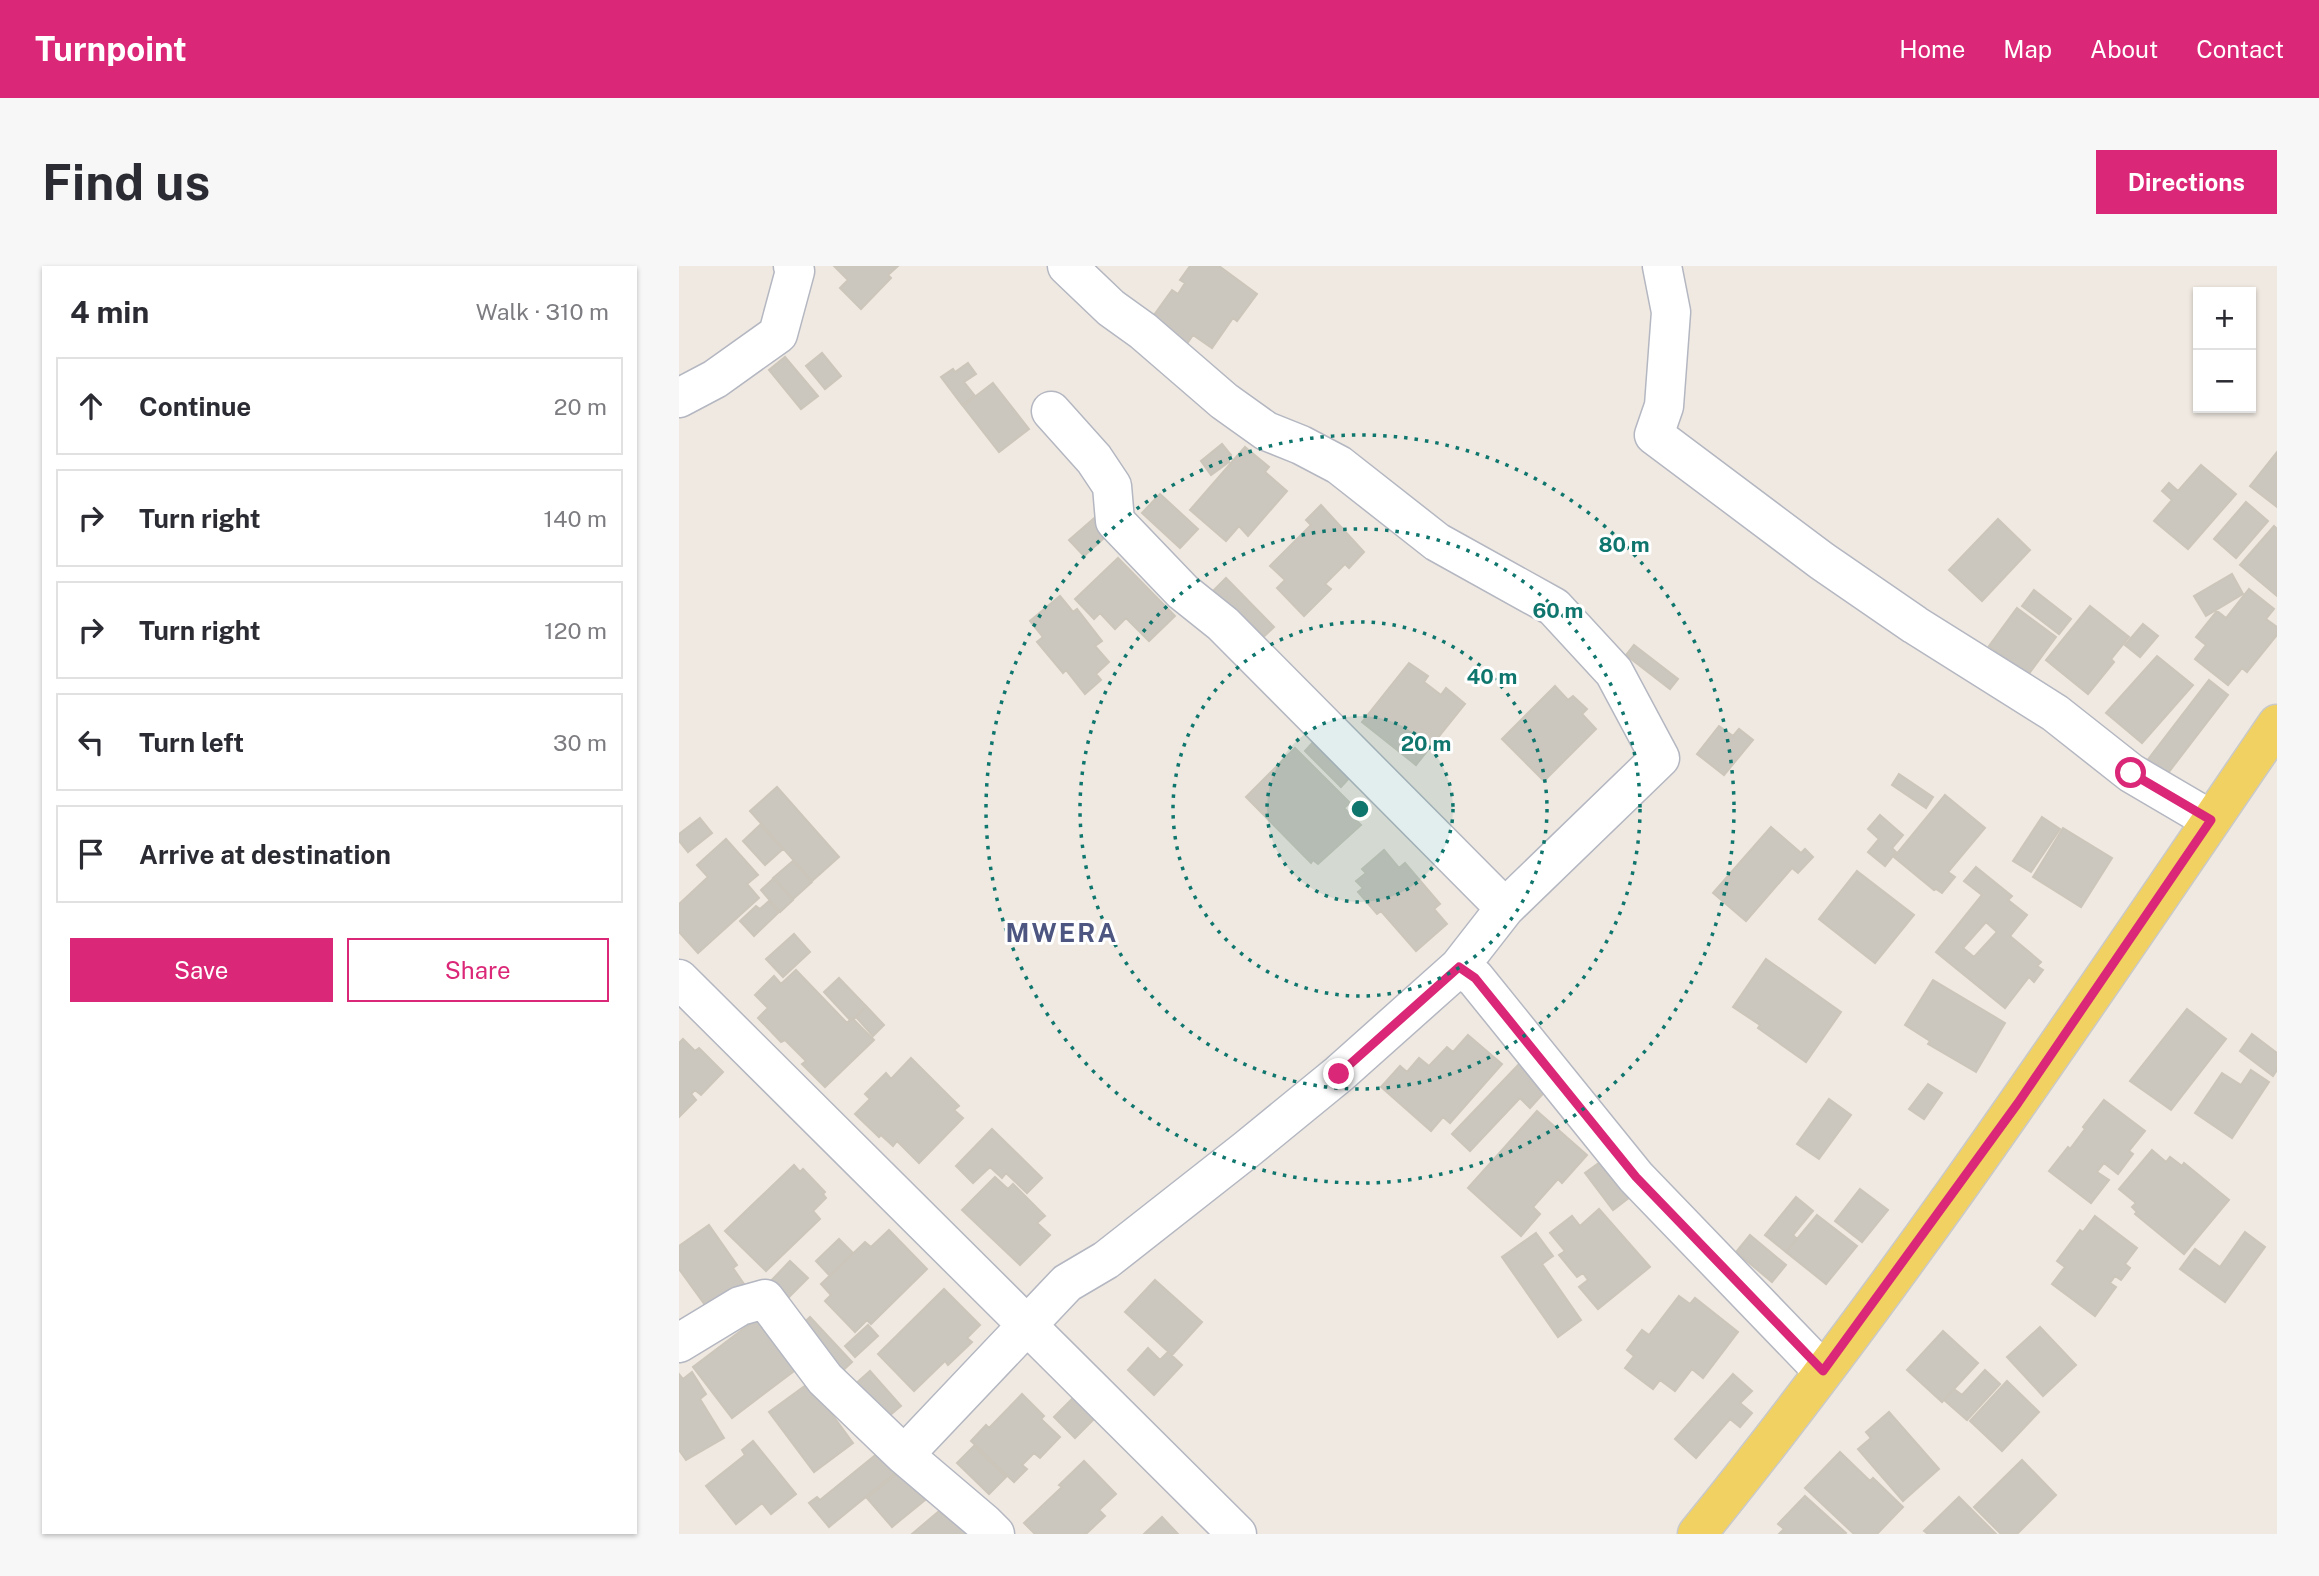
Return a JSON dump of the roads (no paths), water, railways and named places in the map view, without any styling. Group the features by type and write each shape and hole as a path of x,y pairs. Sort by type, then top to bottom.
{"main road":[{"path":"1697,1534 1771,1443 2018,1103 2277,724"}],"street":[{"path":"679,398 715,379 778,334 795,271 793,266"},
{"path":"904,1455 1067,1283 1106,1260 1265,1135 1339,1074 1459,967 1505,908 1660,758 1614,671 1554,607 1437,542 1339,465 1301,444 1266,431 1224,401 1143,331 1111,308 1067,266"},
{"path":"1662,266 1671,312 1664,406 1654,435 1842,575 1915,625 2055,713 2131,773 2211,820"},
{"path":"1051,411 1094,459 1112,486 1115,521 1183,592 1223,624 1505,908"},
{"path":"1459,967 1475,978 1636,1177 1823,1371"},
{"path":"679,979 1237,1534"},
{"path":"679,1343 740,1306 765,1299 825,1379 904,1455 995,1534"}],"district":[{"name":"MWERA","path":"1062,933"}]}
